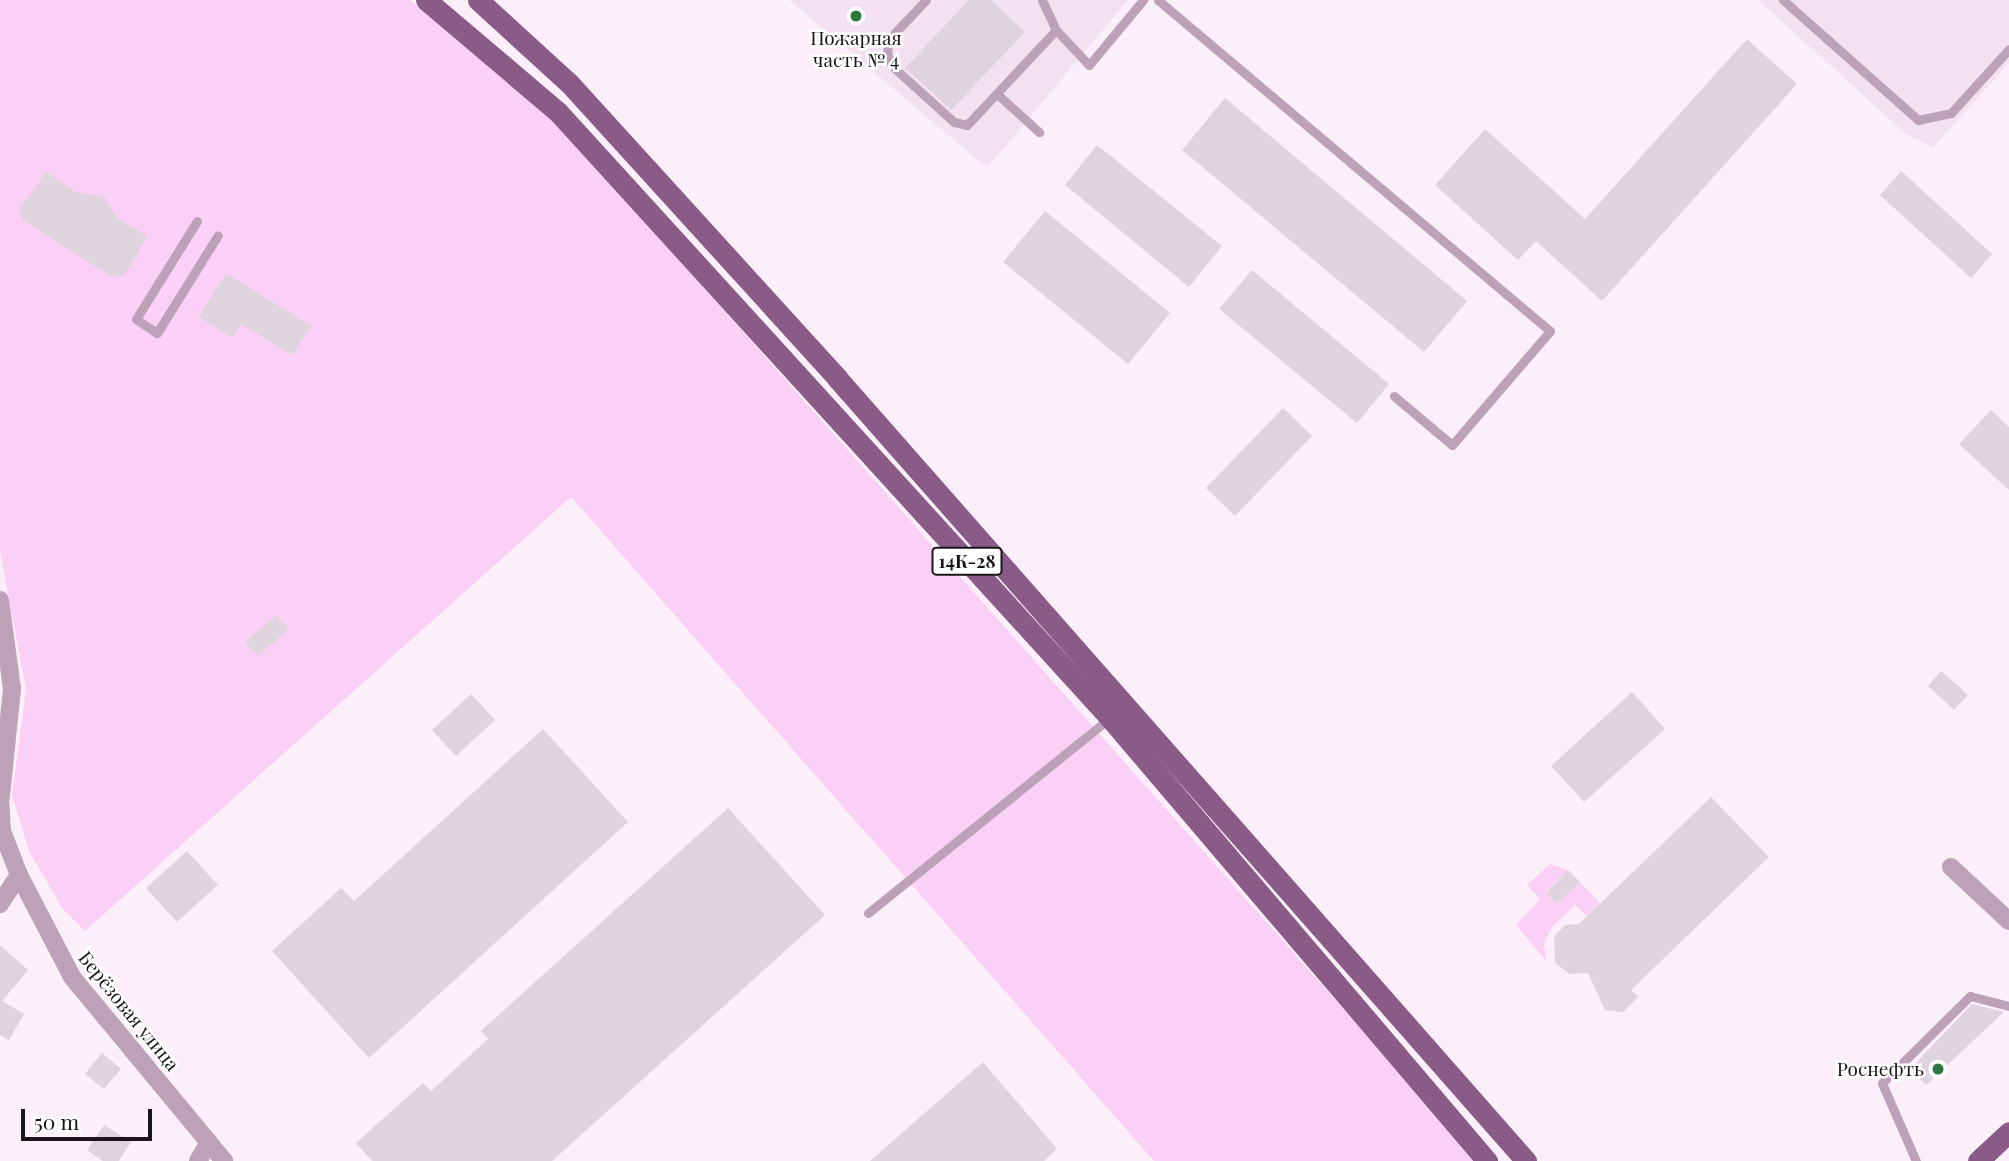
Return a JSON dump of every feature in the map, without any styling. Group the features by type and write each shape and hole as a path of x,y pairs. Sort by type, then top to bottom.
{"main road":[{"name":"14К-28","path":"426,0 558,112 1110,718 1487,1156"},
{"name":"14К-28","path":"478,0 569,83 828,368 1523,1157"},
{"path":"1978,1161 2009,1132"}],"street":[{"name":"Берёзовая улица","path":"0,600 12,689 1,796 2,831 19,875 72,977 224,1161"},
{"path":"1951,867 2009,921"},
{"path":"0,905 19,875"},
{"path":"198,1161 209,1143"}],"lane":[{"path":"926,0 889,40 892,65 954,122 967,125 1056,30"},
{"path":"1042,0 1056,30 1089,65 1143,0"},
{"path":"1158,0 1550,331 1452,445 1394,396"},
{"path":"1783,0 1918,120 1951,113 2009,49"},
{"path":"997,94 1039,132"},
{"path":"197,221 136,319 157,333 218,235"},
{"path":"868,913 1110,718"},
{"path":"1916,1161 1882,1083 1970,996 2009,1006"}],"shaded area":[{"path":"0,0 410,0 566,132 1478,1161 1154,1161 571,497 85,931 62,908 29,851 12,795 26,689 0,551"},
{"path":"789,0 1128,0 987,168"},
{"path":"1758,0 2009,0 2009,63 1933,147 1906,134"},
{"path":"1550,864 1568,870 1546,892 1557,904 1580,882 1600,903 1587,916 1575,905 1552,927 1544,944 1546,961 1516,925 1540,899 1527,885"}],"building":[{"path":"969,0 991,0 1025,32 951,110 905,68"},
{"path":"1747,39 1797,84 1602,301 1536,241 1518,260 1435,185 1485,129 1585,219"},
{"path":"1225,98 1467,301 1424,352 1182,150"},
{"path":"1097,145 1222,246 1189,287 1065,185"},
{"path":"1901,171 1992,254 1971,278 1880,195"},
{"path":"46,172 76,192 105,197 116,217 147,236 124,276 112,277 23,220 19,210"},
{"path":"1045,211 1170,313 1128,364 1003,262"},
{"path":"1252,270 1389,384 1357,423 1219,309"},
{"path":"226,273 311,326 292,355 241,324 232,338 199,317"},
{"path":"1283,408 1312,436 1235,516 1206,488"},
{"path":"1991,410 2009,427 2009,490 1959,444"},
{"path":"276,615 289,629 258,656 245,642"},
{"path":"1941,671 1968,695 1954,710 1928,686"},
{"path":"1632,692 1665,729 1584,802 1551,766"},
{"path":"471,694 495,720 456,756 432,730"},
{"path":"543,729 628,822 369,1058 272,951 341,888 354,901"},
{"path":"1711,797 1769,857 1631,990 1638,997 1623,1012 1605,1010 1588,973 1570,974 1555,963 1554,936 1565,925 1579,924"},
{"path":"728,808 825,915 552,1161 372,1161 356,1143 423,1083 431,1091 488,1039 481,1031"},
{"path":"187,851 218,885 177,922 146,888"},
{"path":"1568,870 1580,882 1557,904 1546,893"},
{"path":"0,945 28,970 2,1001 24,1014 9,1040 0,1035"},
{"path":"1972,1004 2004,1012 1926,1085 1910,1069"},
{"path":"102,1053 121,1069 104,1089 85,1074"},
{"path":"983,1062 1057,1149 1044,1161 870,1161"},
{"path":"104,1125 131,1142 119,1161 103,1161 87,1150"}],"place":[{"name":"Пожарная часть № 4","path":"856,16"},
{"name":"Роснефть","path":"1938,1069"}]}
